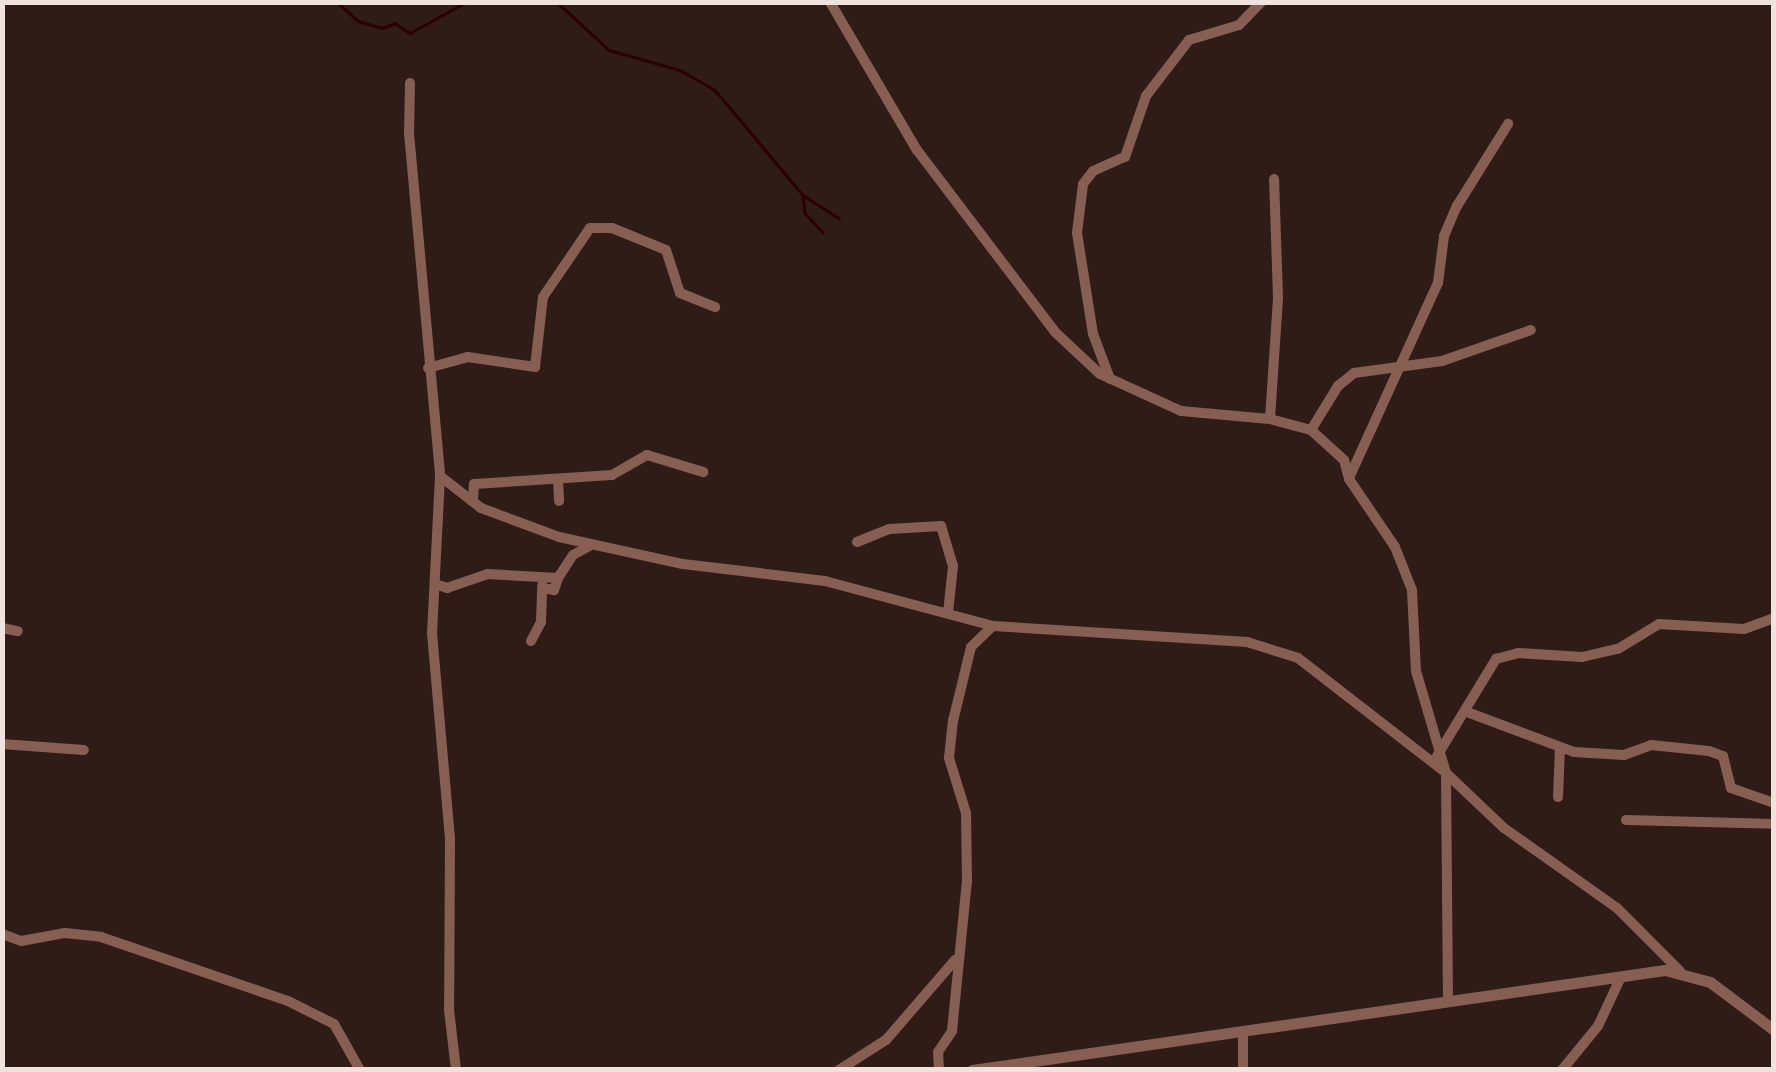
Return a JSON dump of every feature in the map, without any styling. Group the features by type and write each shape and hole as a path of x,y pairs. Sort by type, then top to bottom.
{"street":[{"path":"830,2 917,150 1055,332 1111,380 1181,410 1270,419 1310,430 1344,460 1349,479 1395,547 1412,590 1416,672 1432,711 1437,756 1446,773 1448,1002"},
{"path":"1111,380 1093,334 1076,232 1083,184 1092,171 1126,157 1146,96 1189,40 1239,26 1260,2"},
{"path":"410,83 428,368 440,476 435,590 456,1070"},
{"path":"1349,479 1438,283 1444,236 1457,206 1508,124"},
{"path":"1270,419 1278,298 1274,179"},
{"path":"428,368 468,357 535,367 543,297 590,228 612,228 666,250 680,293 715,307"},
{"path":"1310,430 1346,377 1442,362 1532,330"},
{"path":"456,490 474,484 618,474 647,455 703,472"},
{"path":"440,476 474,501 559,537 683,564 825,581 993,626 1247,642 1283,652 1313,665 1446,773 1504,828 1617,908 1680,970 1710,982 1774,1030"},
{"path":"558,480 559,501"},
{"path":"474,484 474,501"},
{"path":"857,542 890,529 941,526 953,566 948,613"},
{"path":"435,590 488,574 554,590 572,555 596,543"},
{"path":"531,641 541,622 541,584"},
{"path":"1437,756 1467,712 1486,668 1508,654 1582,657 1618,649 1659,624 1744,630 1774,618"},
{"path":"939,1070 938,1052 952,1030 966,833 949,758 953,721 971,647 993,626"},
{"path":"2,628 18,630"},
{"path":"1467,712 1560,748 1624,755 1652,745 1709,751 1723,756 1731,788 1774,803"},
{"path":"2,744 84,750"},
{"path":"1558,797 1560,748"},
{"path":"1626,820 1774,824"},
{"path":"4,937 65,933 147,948 334,1024 360,1070"},
{"path":"839,1070 886,1040 956,959"},
{"path":"972,1070 1062,1053 1680,970"},
{"path":"1562,1070 1598,1026 1621,977"},
{"path":"1242,1070 1243,1031"},
{"path":"1062,1053 1062,1070"}],"waterway":[{"path":"337,2 358,21 382,28 395,23 410,33 466,2"},
{"path":"557,2 609,50 680,70 715,90 803,195 839,218"},
{"path":"803,196 805,213 823,232"}]}
